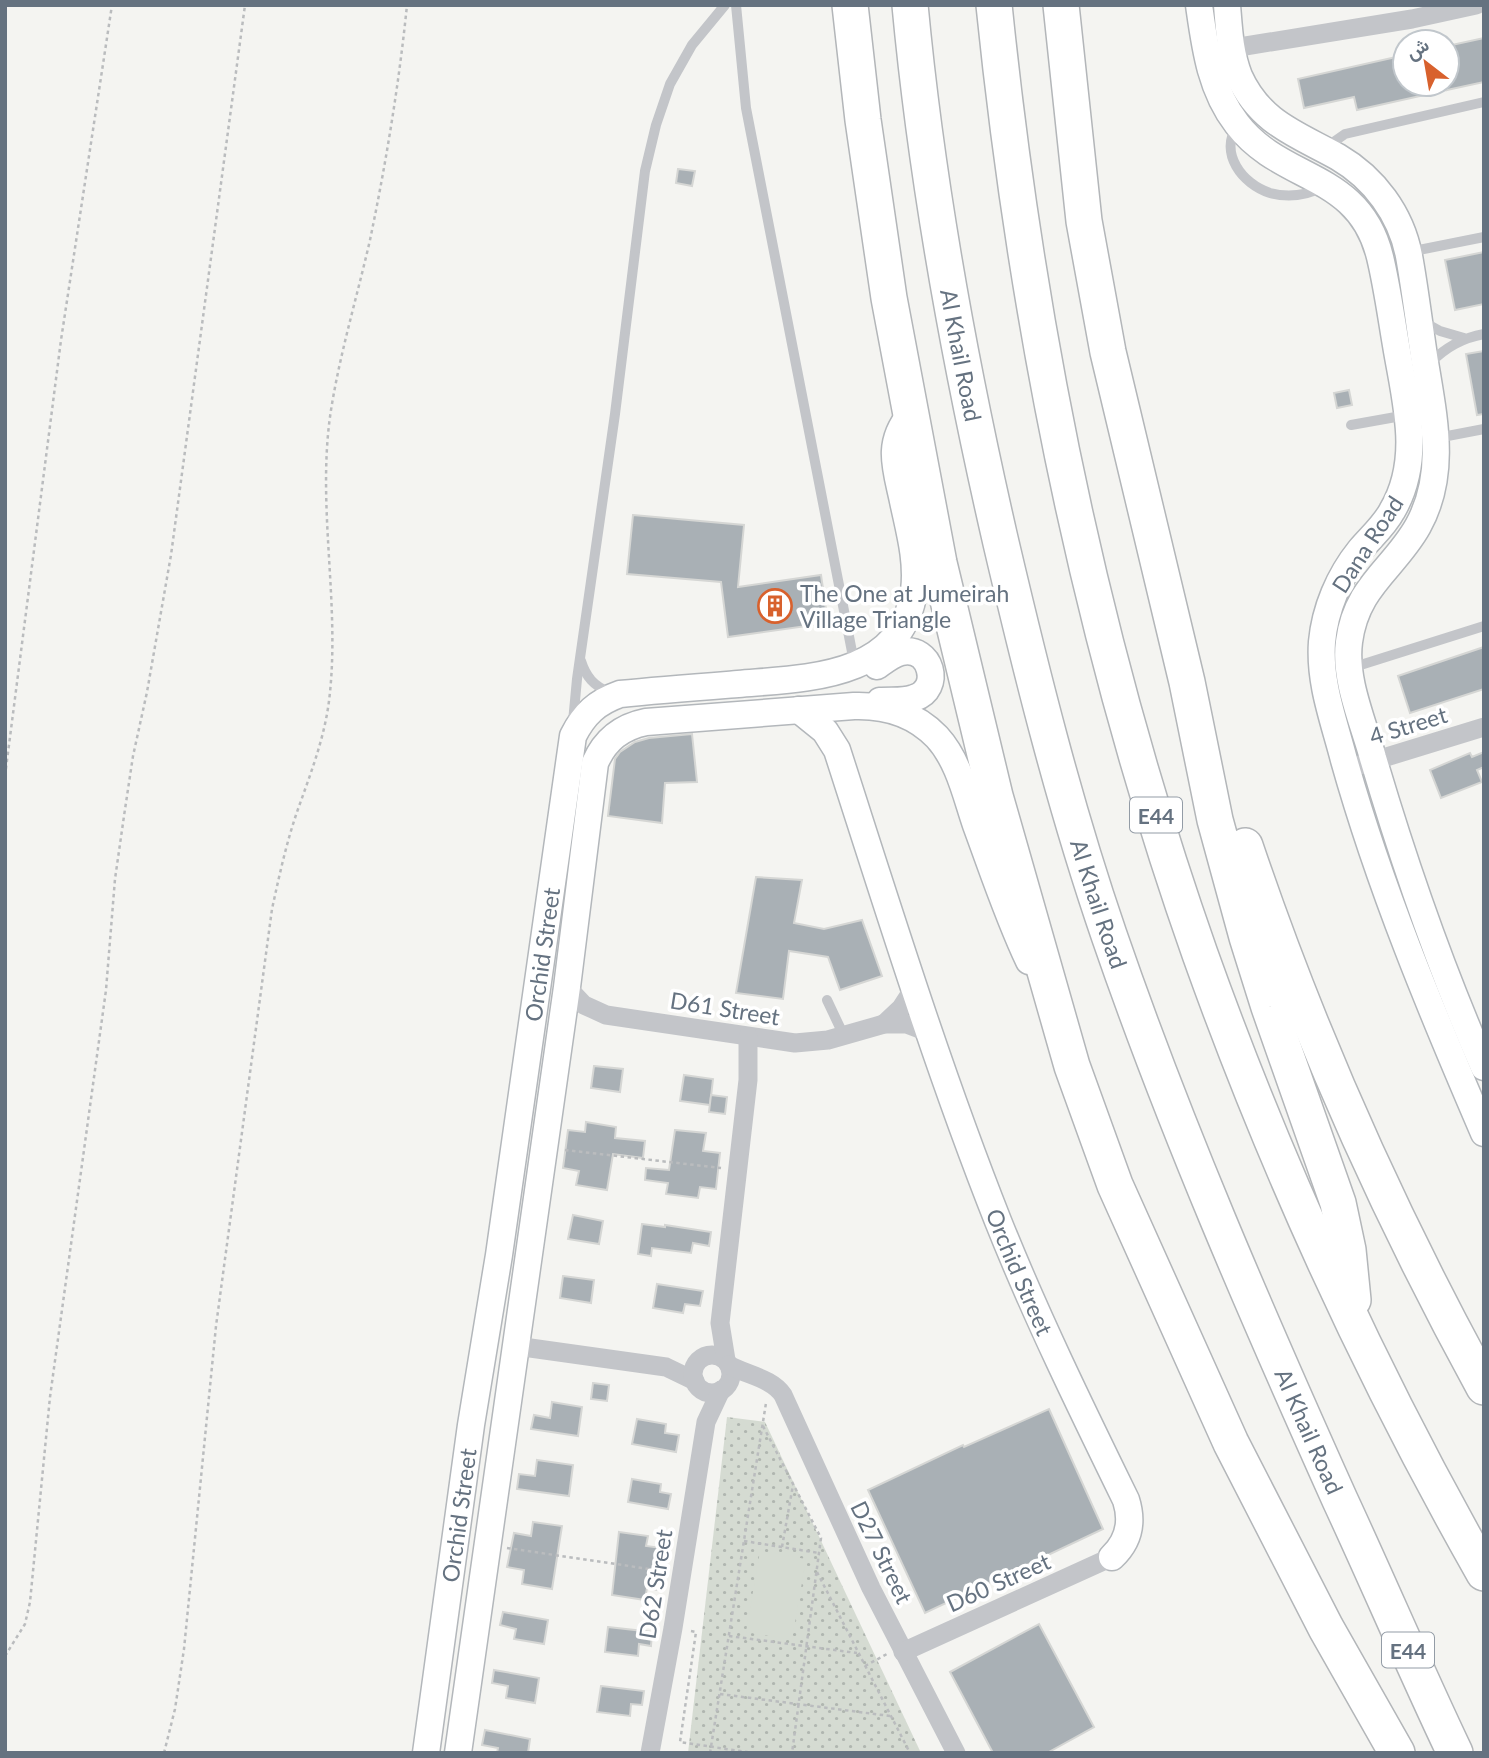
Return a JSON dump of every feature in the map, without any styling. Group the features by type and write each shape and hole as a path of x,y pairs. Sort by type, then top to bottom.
{"highway":[{"path":"850,5 872,188 910,415 939,563 975,719 1055,1008 1091,1123 1115,1185 1199,1374 1277,1536 1326,1629 1397,1753"},
{"name":"Al Khail Road","path":"910,5 936,221 965,382 1025,644 1086,865 1135,1006 1213,1207 1314,1442 1455,1753"},
{"name":"E44","path":"994,5 1019,210 1045,368 1081,538 1123,704 1174,876 1226,1025 1290,1182 1354,1321 1436,1486 1484,1573"},
{"path":"1059,14 1084,221 1118,398 1187,682 1215,820 1247,937 1338,1203 1350,1261 1354,1321"},
{"path":"1187,682 1212,735 1256,881 1313,1031 1396,1215 1484,1387"}],"street":[{"name":"Dana Road","path":"1199,5 1219,51 1264,112 1286,131 1352,166 1374,186 1395,215 1408,252 1437,438 1436,477 1426,510 1409,541 1363,598 1352,626 1349,668 1409,874 1481,1055"},
{"name":"Dana Road","path":"1227,5 1213,80 1237,125 1255,144 1275,159 1340,193 1360,215 1379,253 1408,415 1409,463 1401,494 1385,523 1349,565 1339,583 1325,620 1323,680 1347,769 1400,931 1484,1133"},
{"path":"1219,51 1412,19 1476,5"},
{"name":"Orchid Street","path":"426,1753 471,1425 499,1255 573,736 580,721 591,709 605,699 620,694 815,677 872,658 893,639 908,613 914,593 913,548 894,454 898,433 910,415"},
{"path":"815,677 837,680 859,675 904,651 917,653 930,667 930,680 925,692 919,696 854,706"},
{"name":"Orchid Street","path":"458,1753 567,987 595,763 606,743 614,735 635,724 854,706 880,707 905,714 928,728 945,748 957,771 1010,918 1036,975 1055,1008"},
{"name":"Orchid Street","path":"799,710 818,723 837,750 928,1032 962,1128 1028,1293 1126,1500 1130,1527 1124,1544 1112,1558"},
{"name":"4 Street","path":"1347,769 1484,727"},
{"name":"D61 Street","path":"567,987 584,1005 606,1015 756,1038 803,1043 844,1036 884,1024 907,1024 928,1032"},
{"path":"884,1024 901,1008 914,988"},
{"path":"724,1389 732,1374 727,1363 720,1323 748,1080 759,1056 756,1038"},
{"path":"499,1255 510,1280 505,1328 516,1346 699,1372"},
{"path":"699,1372 720,1323"},
{"path":"699,1372 715,1355 727,1363"},
{"name":"D27 Street","path":"727,1363 764,1381 783,1395 839,1520 956,1753"},
{"path":"699,1372 710,1393 764,1381"},
{"name":"D62 Street","path":"650,1753 706,1422 699,1372"},
{"name":"D62 Street","path":"706,1422 724,1389"},
{"name":"D60 Street","path":"902,1649 1112,1558"}],"lane":[{"path":"573,736 574,698 615,414 645,171 656,125 670,84 692,45 725,5"},
{"path":"736,5 746,108 854,666"},
{"path":"1324,150 1329,143 1345,134 1484,102"},
{"path":"1408,252 1484,237"},
{"path":"1418,318 1440,331 1464,338"},
{"path":"1426,367 1443,351 1464,338 1484,334"},
{"path":"1351,425 1408,415"},
{"path":"1437,438 1484,429"},
{"path":"1349,668 1484,626"},
{"path":"581,660 584,671 598,688 620,694"},
{"path":"828,1000 844,1036"}],"path":[{"path":"5,776 61,340 112,5"},
{"path":"5,1656 20,1634 29,1614 50,1397 106,990 115,879 133,756 171,555 245,5"},
{"path":"163,1753 175,1709 184,1649 216,1325 272,909 287,846 317,756 329,701 331,645 326,466 331,412 370,240 407,5"},
{"path":"544,1147 737,1170"},
{"path":"710,1753 763,1426 764,1381"},
{"path":"763,1426 821,1538 792,1753"},
{"path":"782,1547 793,1485"},
{"path":"744,1541 819,1553"},
{"path":"504,1548 665,1571"},
{"path":"817,1571 910,1753"},
{"path":"673,1628 696,1632 680,1742 754,1753"},
{"path":"729,1636 858,1653"},
{"path":"864,1666 902,1649"},
{"path":"720,1693 891,1716"}],"shaded area":[{"path":"727,1417 765,1422 921,1753 688,1753"},
{"path":"760,1551 806,1559 792,1640 746,1632"}],"building":[{"path":"1484,38 1484,82 1461,87 1461,43"},
{"path":"1391,58 1391,98 1411,98 1357,110 1354,97 1304,108 1298,79"},
{"path":"678,169 695,171 692,186 676,183"},
{"path":"1484,252 1484,304 1455,310 1445,260"},
{"path":"1484,351 1484,414 1477,415 1466,354"},
{"path":"1349,390 1352,405 1337,408 1334,393"},
{"path":"633,515 744,525 738,587 821,575 828,623 728,637 721,582 627,574"},
{"path":"1484,647 1484,689 1410,713 1398,676"},
{"path":"692,734 697,782 665,783 662,823 608,816 615,759 620,752 635,742 649,738"},
{"path":"1484,752 1484,767 1477,770 1482,782 1441,798 1430,770 1470,753 1472,757"},
{"path":"756,877 802,880 794,923 824,929 862,920 882,976 840,990 828,957 789,951 783,999 736,993"},
{"path":"594,1066 623,1069 620,1092 591,1088"},
{"path":"684,1075 713,1079 710,1105 680,1101"},
{"path":"711,1095 727,1097 725,1114 709,1112"},
{"path":"586,1122 616,1127 615,1138 645,1141 643,1158 613,1154 607,1190 576,1185 579,1171 563,1168 568,1130 585,1132"},
{"path":"675,1130 706,1133 703,1151 720,1153 716,1189 700,1187 698,1198 666,1194 668,1183 645,1180 646,1168 669,1170"},
{"path":"573,1215 603,1221 599,1244 568,1239"},
{"path":"642,1224 711,1232 709,1246 693,1243 691,1253 652,1248 651,1256 638,1254"},
{"path":"563,1276 594,1280 591,1303 560,1298"},
{"path":"657,1284 703,1291 700,1306 685,1304 683,1313 653,1308"},
{"path":"593,1383 609,1385 607,1401 591,1399"},
{"path":"552,1402 582,1407 578,1436 531,1429 534,1415 550,1418"},
{"path":"1049,1409 1103,1529 925,1613 868,1490 963,1445 964,1447"},
{"path":"637,1419 666,1424 665,1433 679,1435 676,1452 632,1444"},
{"path":"537,1460 573,1465 569,1496 517,1489 519,1474 535,1476"},
{"path":"632,1479 661,1484 660,1492 671,1494 668,1509 628,1502"},
{"path":"533,1522 562,1526 552,1589 522,1584 524,1570 507,1567 514,1533 531,1536"},
{"path":"619,1532 648,1536 646,1546 662,1548 658,1590 647,1588 645,1600 612,1595"},
{"path":"503,1612 548,1620 544,1644 514,1639 516,1629 500,1625"},
{"path":"1039,1624 1094,1727 1047,1753 993,1753 950,1672"},
{"path":"608,1627 652,1632 651,1646 639,1644 638,1656 605,1652"},
{"path":"494,1670 539,1678 535,1703 506,1698 508,1686 492,1683"},
{"path":"601,1686 644,1691 642,1705 631,1704 630,1716 597,1712"},
{"path":"485,1730 530,1739 528,1753 497,1753 498,1748 482,1745"}],"place":[{"name":"The One at Jumeirah Village Triangle","path":"775,606"}]}
